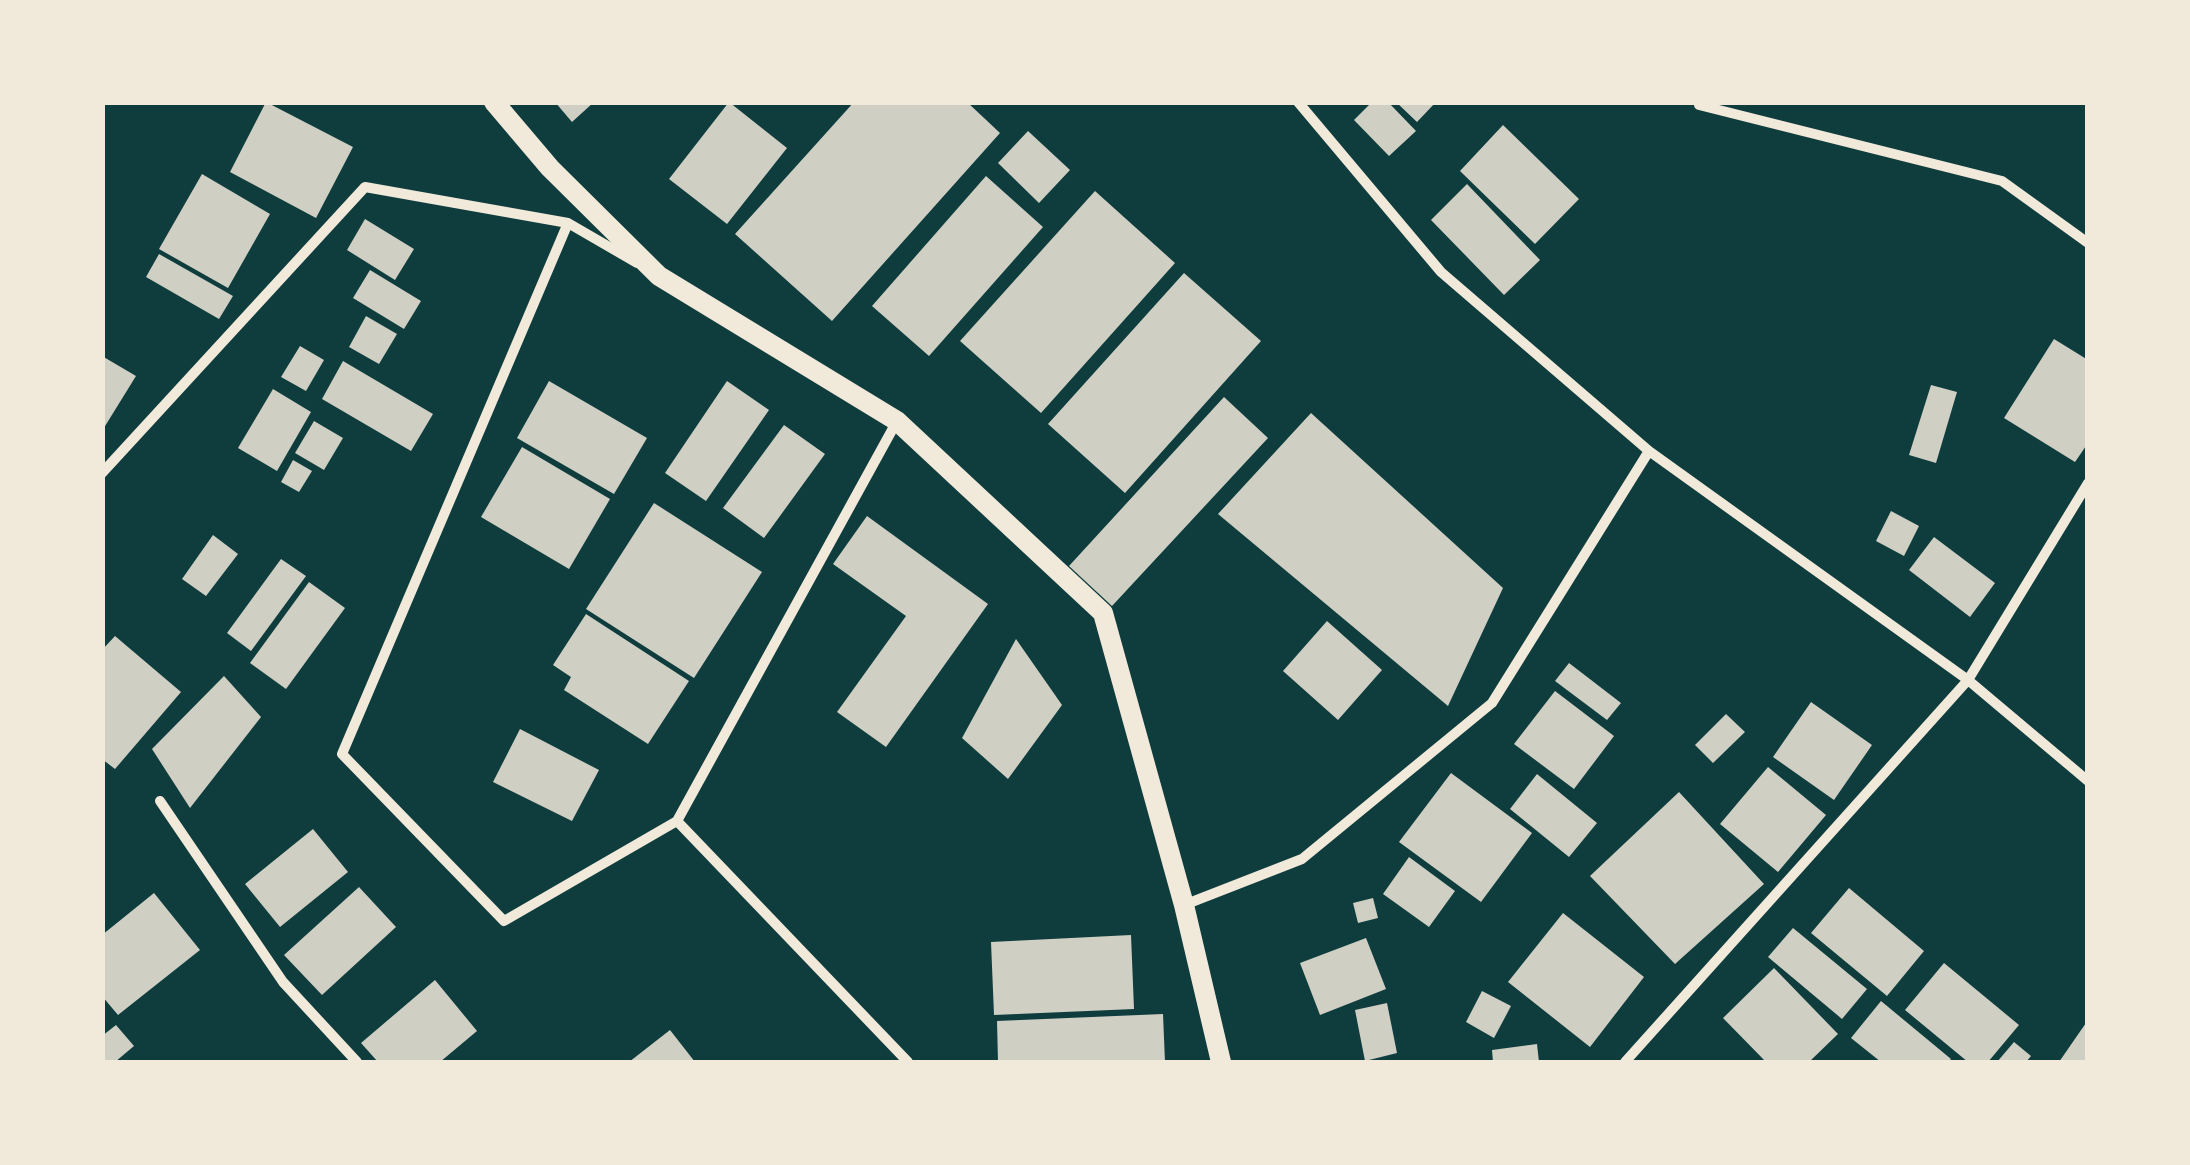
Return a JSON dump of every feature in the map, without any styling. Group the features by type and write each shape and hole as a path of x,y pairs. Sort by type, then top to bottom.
{"main road":[{"path":"494,102 550,168 659,276 897,421 1103,613 1184,905 1221,1062"},
{"path":"1216,1039 1231,1062"}],"street":[{"path":"1298,102 1441,272 1649,451 1968,680 2088,781"},
{"path":"1686,102 2002,181 2088,244"},
{"path":"1699,105 1712,102"},
{"path":"102,473 365,187 568,223 659,276"},
{"path":"568,223 342,754 504,921 677,821 897,421"},
{"path":"1184,905 1302,859 1492,703 1649,451"},
{"path":"1626,1062 1968,680 2088,483"},
{"path":"160,801 282,982 357,1062"},
{"path":"677,821 908,1062"}],"building":[{"path":"266,102 353,147 316,218 230,172"},
{"path":"555,102 594,102 572,122"},
{"path":"729,102 787,148 727,224 669,179"},
{"path":"854,102 967,102 1000,133 832,321 735,234"},
{"path":"1372,102 1388,102 1416,131 1389,156 1354,120"},
{"path":"1396,102 1436,102 1417,122"},
{"path":"1503,125 1579,199 1535,244 1460,171"},
{"path":"1028,131 1070,170 1039,203 998,163"},
{"path":"202,174 270,214 228,288 159,249"},
{"path":"986,176 1043,227 929,356 872,306"},
{"path":"1467,184 1540,260 1504,295 1431,220"},
{"path":"1095,191 1175,263 1041,413 960,341"},
{"path":"365,219 414,249 395,280 347,250"},
{"path":"159,254 233,296 219,319 146,277"},
{"path":"370,270 421,301 404,329 353,298"},
{"path":"1184,273 1261,341 1125,493 1048,424"},
{"path":"366,316 397,334 379,364 349,347"},
{"path":"2054,339 2088,360 2088,443 2075,462 2004,418"},
{"path":"300,346 324,360 306,391 281,377"},
{"path":"102,356 136,376 102,431"},
{"path":"343,361 433,414 411,451 322,399"},
{"path":"549,381 647,438 614,494 517,438"},
{"path":"727,381 769,410 706,501 665,473"},
{"path":"1931,385 1957,392 1936,463 1909,455"},
{"path":"273,389 311,412 277,471 238,448"},
{"path":"1224,397 1268,438 1112,606 1069,566"},
{"path":"1311,413 1503,588 1448,706 1218,514"},
{"path":"314,421 343,438 324,470 295,453"},
{"path":"784,425 825,454 764,538 723,508"},
{"path":"522,447 610,499 569,569 481,517"},
{"path":"293,460 312,471 299,492 281,482"},
{"path":"654,503 762,572 694,678 586,609"},
{"path":"1891,511 1919,526 1904,556 1876,541"},
{"path":"867,516 988,604 886,747 837,712 906,616 833,564"},
{"path":"213,535 238,554 206,596 182,579"},
{"path":"1934,537 1995,583 1970,617 1909,570"},
{"path":"281,559 306,576 251,651 227,633"},
{"path":"309,582 345,608 286,689 250,663"},
{"path":"586,614 689,681 648,744 564,690 571,677 553,665"},
{"path":"1327,621 1382,670 1338,720 1283,671"},
{"path":"115,636 181,692 115,769 102,759 102,650"},
{"path":"1016,639 1062,705 1008,779 962,738"},
{"path":"1569,663 1621,703 1607,720 1555,681"},
{"path":"224,676 261,717 190,808 152,749"},
{"path":"1555,691 1614,736 1574,789 1514,744"},
{"path":"1811,702 1872,745 1834,800 1773,757"},
{"path":"1726,714 1745,732 1713,763 1695,745"},
{"path":"520,729 599,770 572,821 493,782"},
{"path":"1768,767 1826,815 1778,872 1720,824"},
{"path":"1451,773 1532,833 1481,902 1399,842"},
{"path":"1537,774 1597,823 1569,857 1510,809"},
{"path":"1679,792 1764,884 1675,964 1590,876"},
{"path":"313,829 348,872 280,927 245,884"},
{"path":"1409,857 1455,891 1429,927 1383,894"},
{"path":"359,887 396,927 322,995 284,955"},
{"path":"1849,888 1924,951 1887,996 1811,933"},
{"path":"154,893 200,950 118,1015 102,996 102,935"},
{"path":"1373,898 1378,918 1358,923 1353,903"},
{"path":"1563,913 1644,977 1590,1047 1508,982"},
{"path":"1793,928 1867,989 1842,1019 1768,957"},
{"path":"1131,935 1134,1009 994,1015 991,942"},
{"path":"1366,938 1386,989 1320,1015 1300,963"},
{"path":"1944,963 2019,1025 1988,1062 1968,1062 1905,1010"},
{"path":"1774,968 1838,1034 1809,1062 1766,1062 1723,1018"},
{"path":"435,980 477,1031 440,1062 378,1062 361,1043"},
{"path":"1482,991 1511,1006 1494,1038 1466,1022"},
{"path":"1881,1001 1951,1059 1881,1062 1851,1038"},
{"path":"1387,1003 1397,1053 1365,1061 1355,1010"},
{"path":"1163,1014 1165,1062 998,1062 997,1021"},
{"path":"2088,1020 2088,1062 2059,1062"},
{"path":"116,1025 134,1046 115,1062 102,1062 102,1036"},
{"path":"670,1030 695,1062 629,1062"},
{"path":"2014,1042 2031,1056 2026,1062 1997,1062"},
{"path":"1537,1044 1539,1062 1493,1062 1492,1050"}]}
